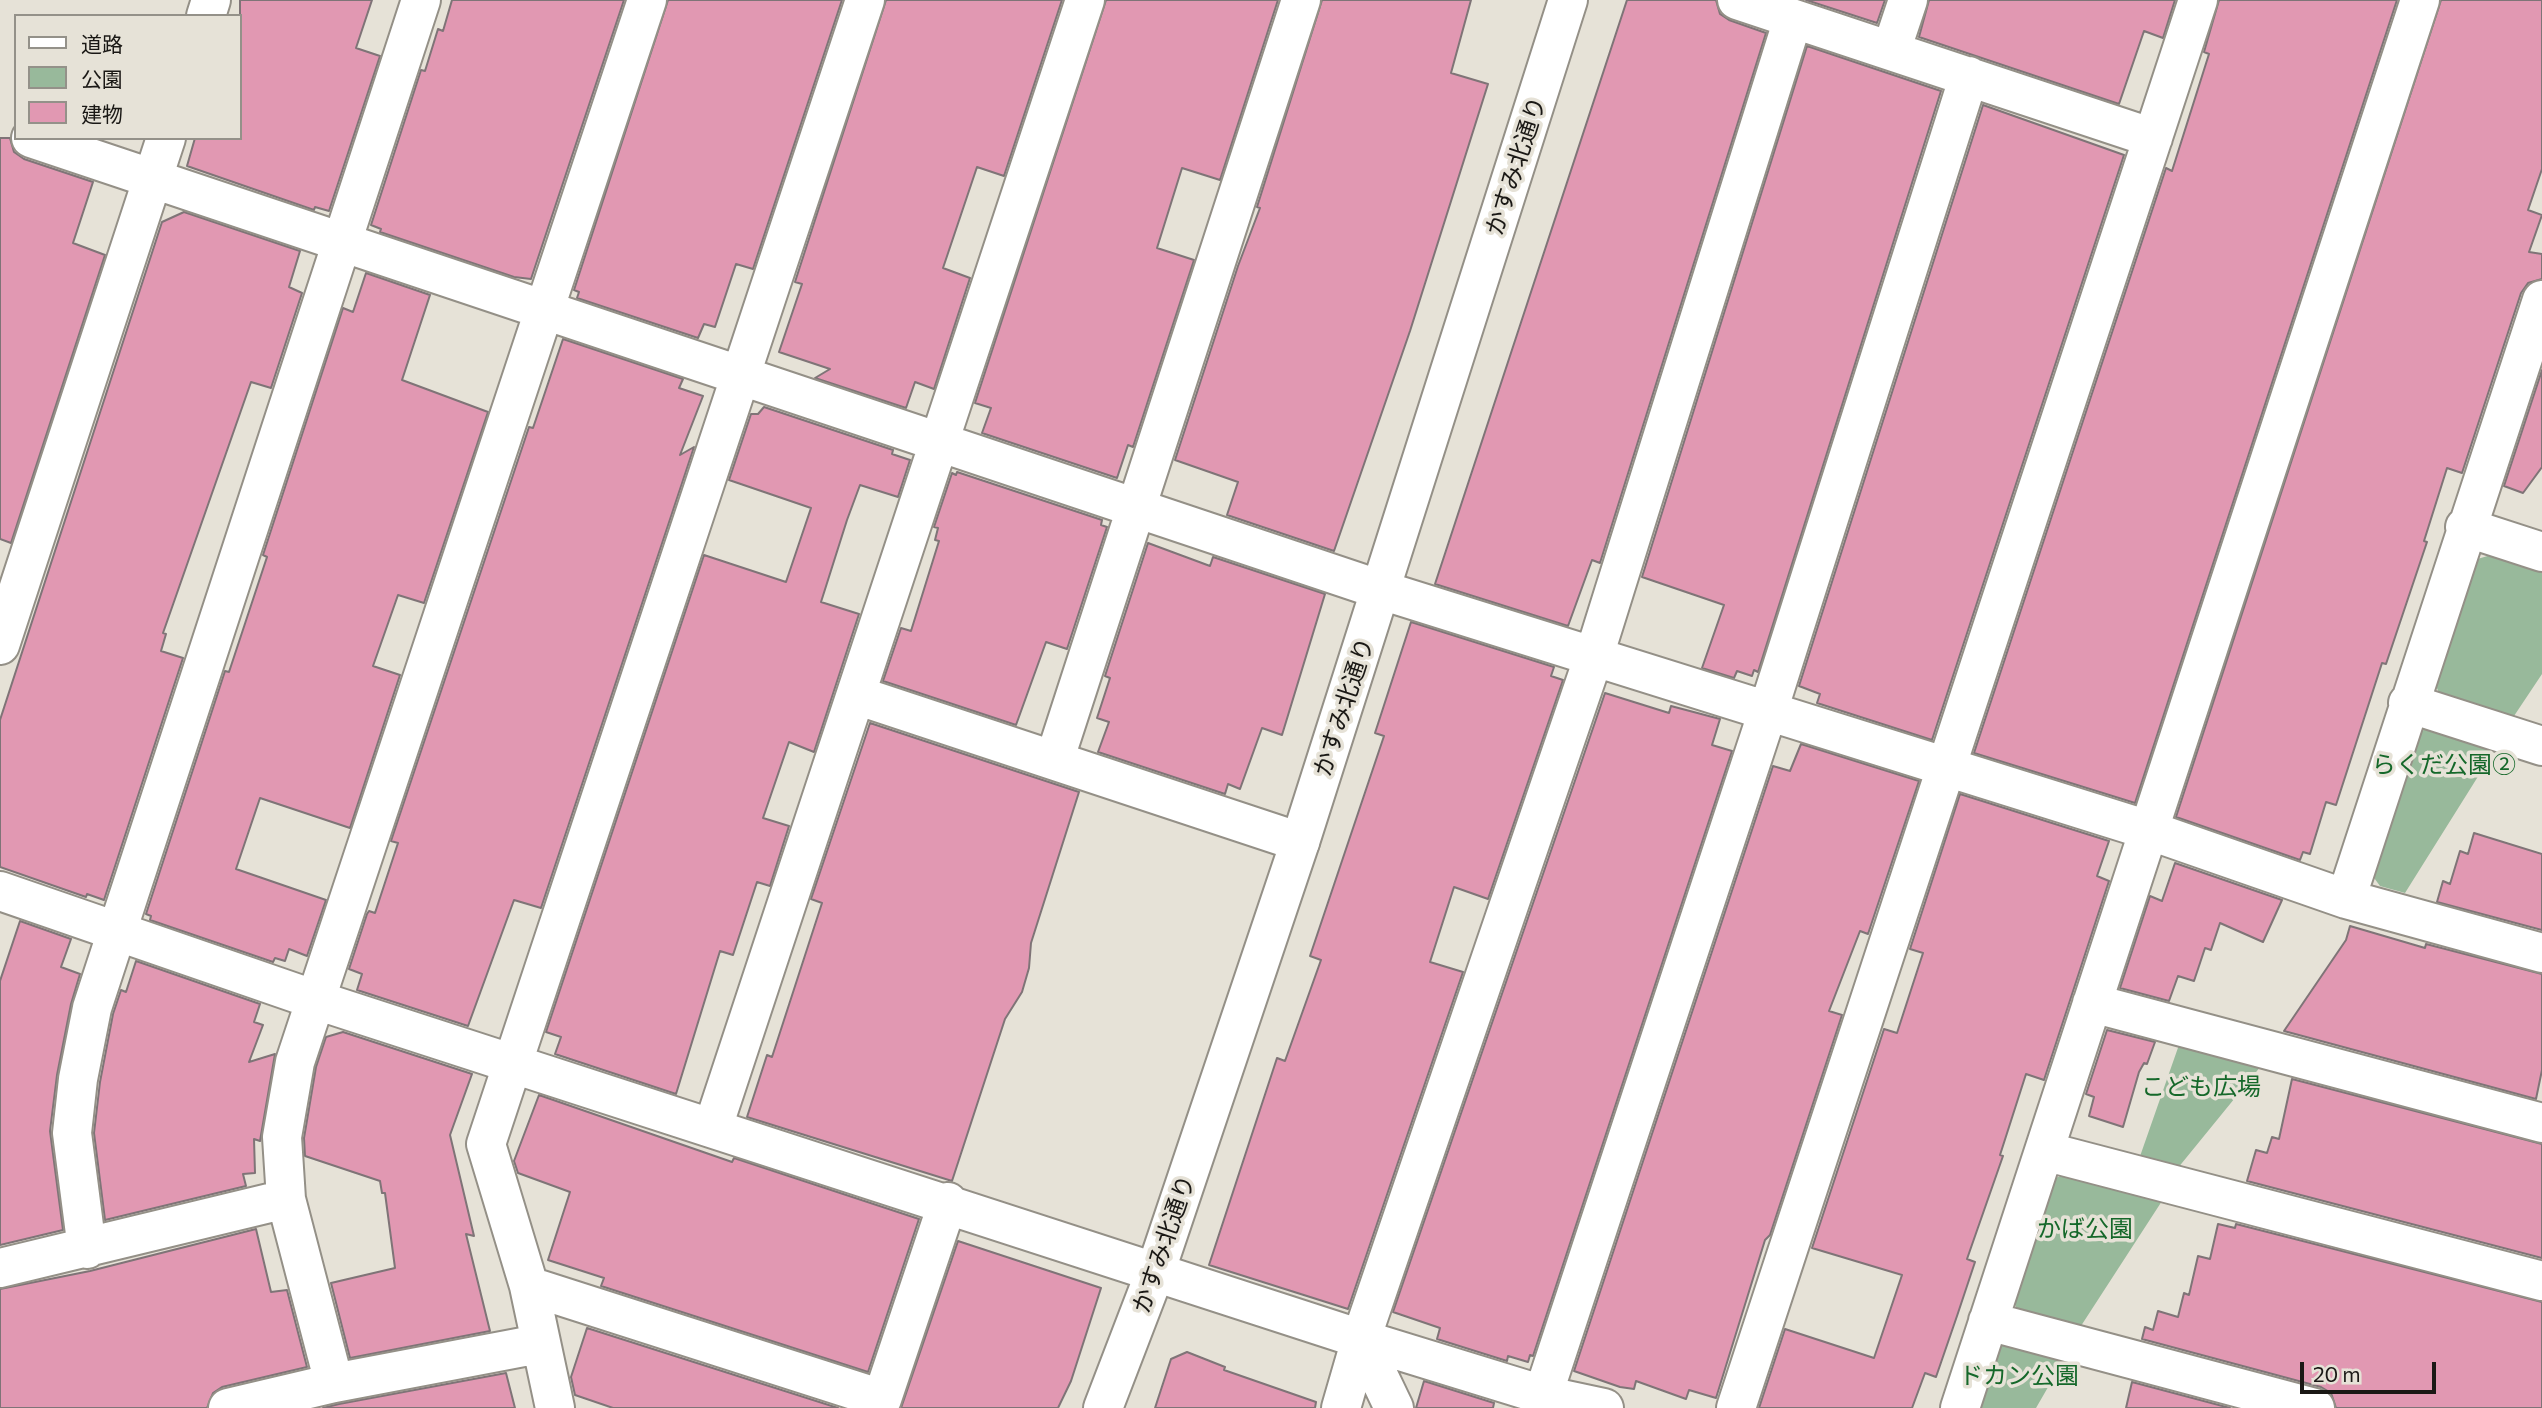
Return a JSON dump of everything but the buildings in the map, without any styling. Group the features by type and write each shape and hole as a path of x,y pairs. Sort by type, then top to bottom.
{"street":[{"path":"87,1249 72,1132 78,1079 92,1008 421,0"},
{"path":"334,1384 286,1199 282,1137 295,1062 313,999 547,309 647,0"},
{"path":"555,1408 539,1344 529,1286 486,1144 865,0"},
{"path":"713,1127 1085,0"},
{"path":"1055,758 1301,0"},
{"name":"かすみ北通り","path":"1103,1408 1156,1270 1300,842 1569,0"},
{"path":"1737,0 2153,138"},
{"path":"1891,51 1908,0"},
{"path":"1736,1408 2198,0"},
{"path":"1960,1408 2420,0"},
{"path":"1341,1408 1361,1339 1594,656 1793,19"},
{"path":"1543,1395 1768,710 1969,76"},
{"path":"37,140 1381,590 2148,830 2346,899 2542,953"},
{"path":"0,645 165,140"},
{"path":"2346,899 2465,527 2542,300"},
{"path":"2465,527 2542,552"},
{"path":"856,695 1055,758 1300,842"},
{"path":"2408,703 2542,746"},
{"path":"0,891 313,999 948,1202 1361,1339 1543,1395 1604,1408"},
{"path":"2092,1003 2542,1123"},
{"path":"2044,1151 2310,1223 2542,1281"},
{"path":"0,1268 286,1199"},
{"path":"529,1286 881,1399 948,1202"},
{"path":"1988,1321 2315,1408"},
{"path":"1361,1339 1394,1408"},
{"path":"228,1408 334,1384 539,1344"}],"green space":[{"path":"2491,555 2542,571 2542,674 2510,722 2443,701 2434,682 2474,560"},
{"name":"らくだ公園②","path":"2436,725 2499,743 2405,893 2380,886 2369,871 2419,732"},
{"name":"こども広場","path":"2180,1042 2261,1066 2173,1174 2138,1162"},
{"name":"かば公園","path":"2069,1173 2162,1201 2079,1329 2019,1314 2013,1300 2050,1180"},
{"name":"ドカン公園","path":"2011,1340 2066,1356 2036,1408 1976,1408 1995,1350"}]}
